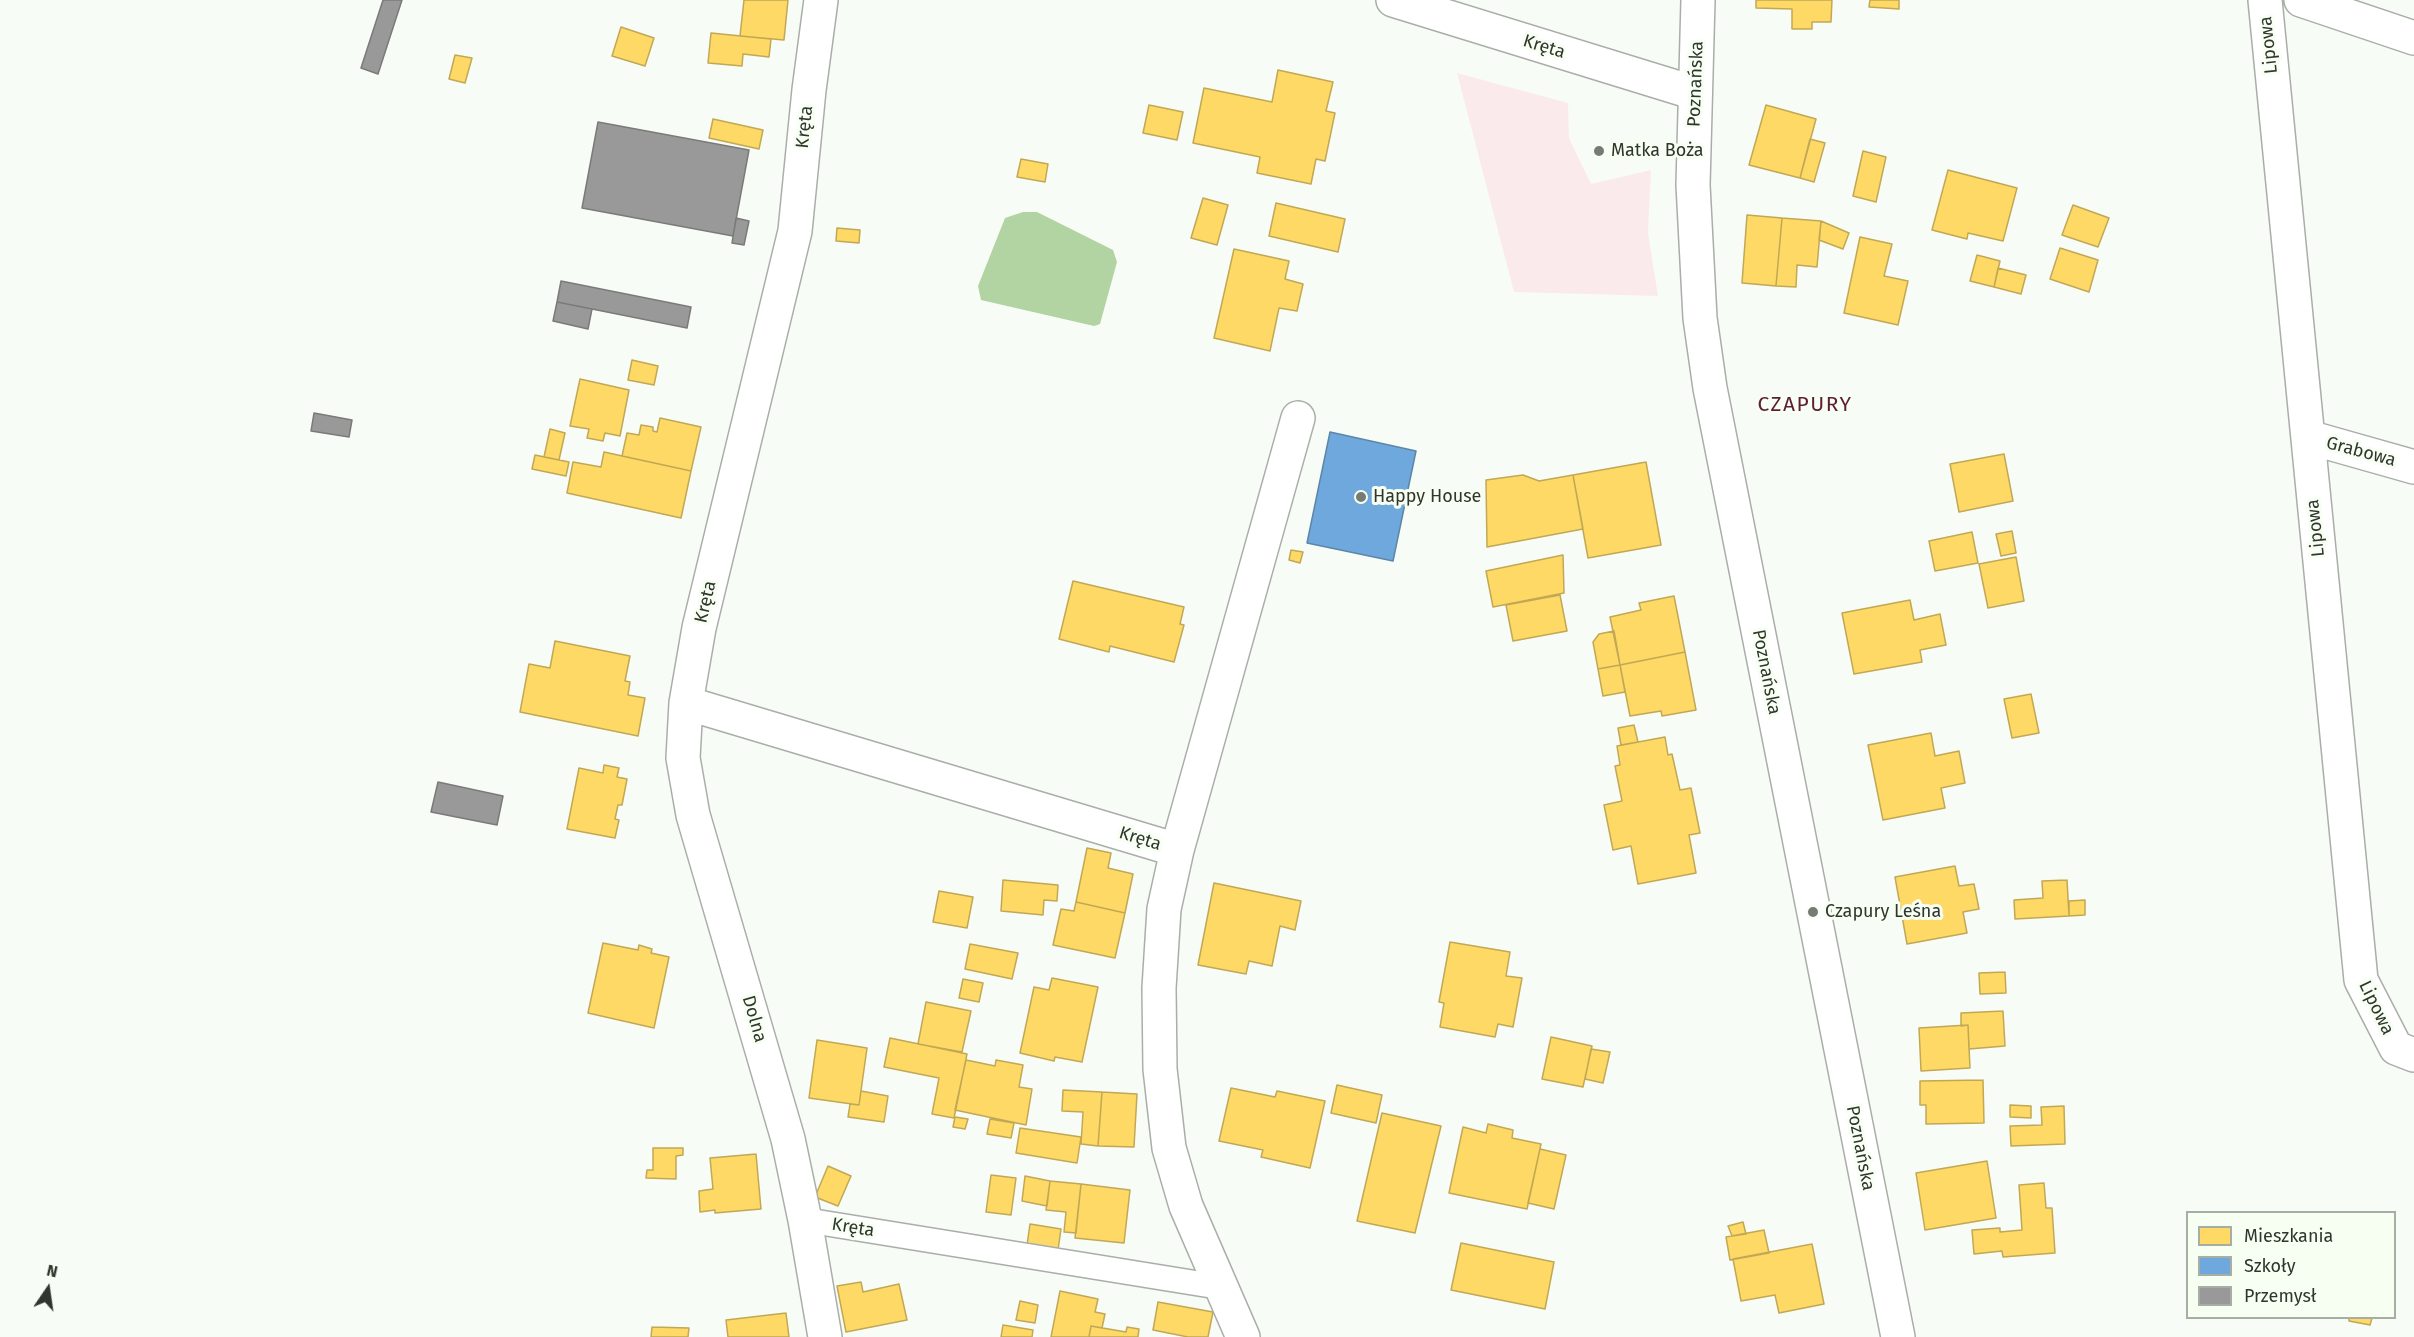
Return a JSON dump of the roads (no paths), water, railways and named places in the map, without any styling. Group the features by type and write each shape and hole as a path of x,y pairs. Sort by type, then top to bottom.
{"street":[{"name":"Kręta","path":"821,0 809,90 795,231 699,627 686,703 1177,850"},
{"name":"Kręta","path":"1393,0 1695,93"},
{"name":"Poznańska","path":"1698,0 1693,185 1697,279 1710,388 1898,1337"},
{"name":"Lipowa","path":"2265,0 2361,980 2405,1052"},
{"path":"2301,0 2414,38"},
{"name":"Kręta","path":"1243,1337 1186,1206 1169,1148 1161,1069 1159,988 1164,909 1177,850 1298,418"},
{"name":"Grabowa","path":"2307,437 2414,466"},
{"name":"Dolna","path":"686,703 682,758 693,815 788,1139 805,1220 825,1337"}],"lane":[{"name":"Kręta","path":"805,1220 1220,1287"}],"place":[{"name":"Matka Boża","path":"1599,151"},
{"name":"Happy House","path":"1361,497"},
{"name":"Czapury Leśna","path":"1813,912"}],"district":[{"name":"CZAPURY","path":"1805,405"}]}
